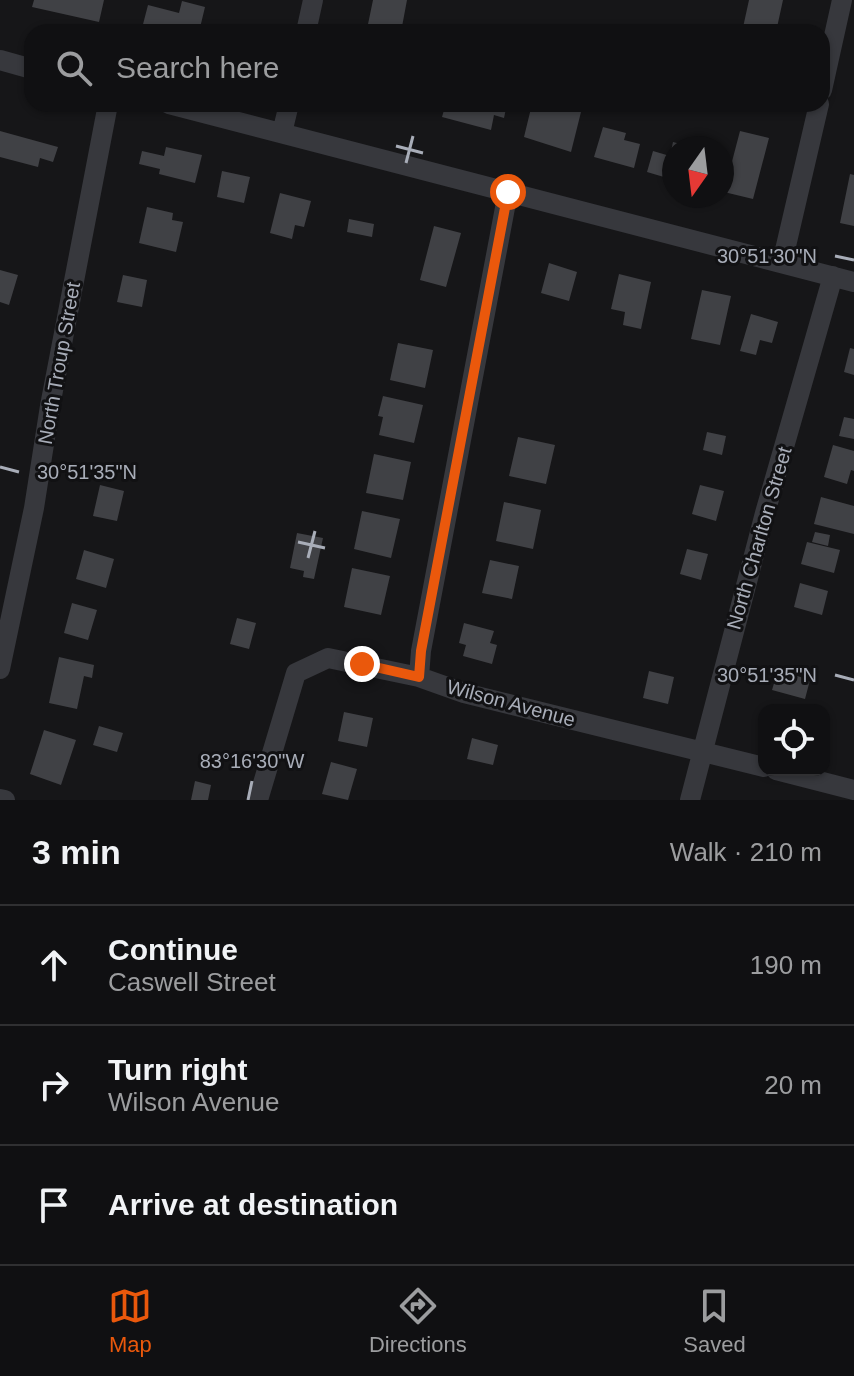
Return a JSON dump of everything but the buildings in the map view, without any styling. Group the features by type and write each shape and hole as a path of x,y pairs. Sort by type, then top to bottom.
{"street":[{"path":"308,24 313,0"},
{"path":"830,54 842,0"},
{"path":"0,60 24,67"},
{"name":"North Troup Street","path":"0,669 34,508 55,377 106,112"},
{"path":"200,112 854,282"},
{"path":"282,133 287,112"},
{"path":"782,263 817,112"},
{"path":"419,677 421,651 508,192"},
{"name":"North Charlton Street","path":"690,800 765,513 833,276"},
{"name":"Wilson Avenue","path":"258,800 296,673 328,658 419,677 464,693 758,766"},
{"path":"799,776 854,790"}],"route":[{"path":"362,664 419,677 421,651 508,192"}]}
